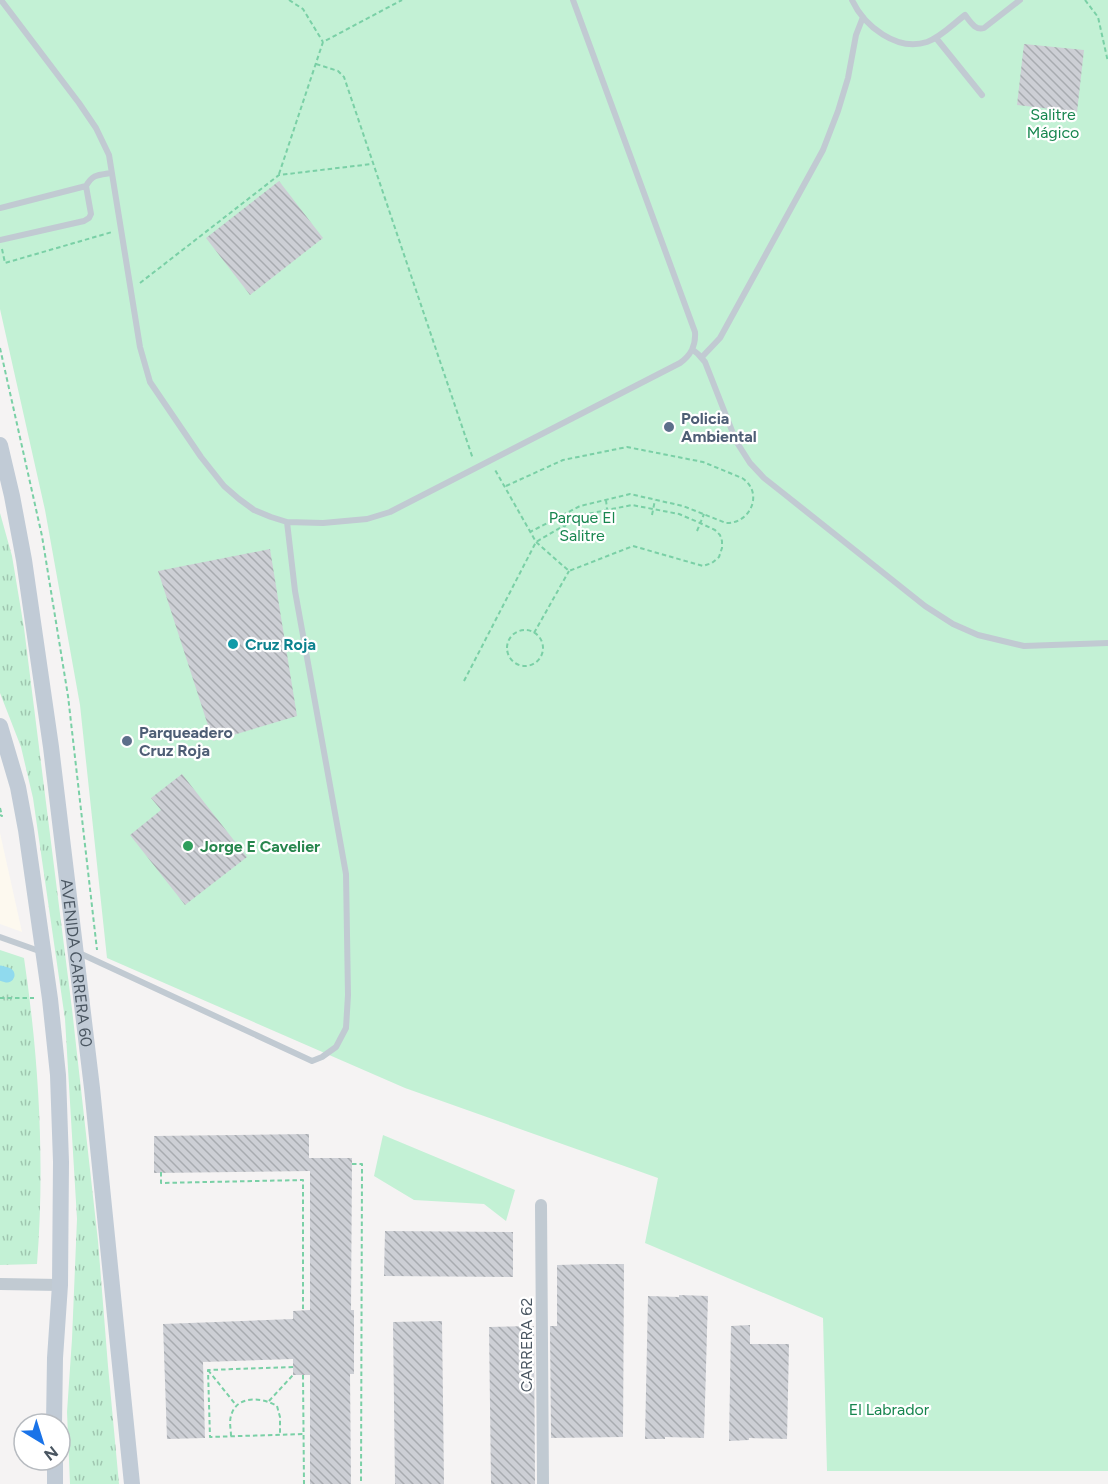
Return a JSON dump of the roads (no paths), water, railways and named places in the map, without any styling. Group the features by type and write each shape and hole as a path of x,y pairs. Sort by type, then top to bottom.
{"main road":[{"name":"AVENIDA CARRERA 60","path":"1,451 12,496 32,613 77,952 132,1484"},
{"name":"AVENIDA CARRERA 60","path":"0,726 18,787 26,830 44,953 58,1076 60,1284 54,1412"}],"street":[{"name":"CARRERA 62","path":"541,1205 543,1484"},
{"path":"0,1284 60,1284"}],"lane":[{"path":"2,0 79,103 96,128 109,155 140,347 150,382 201,457 224,486 254,510 271,517 287,522 323,523 366,519 390,512 680,363 693,350 695,332 573,0"},
{"path":"852,0 863,17 888,38 901,43 916,44 936,38 965,15 977,28 984,28 1020,0"},
{"path":"702,357 720,338 823,150 848,78 856,34 863,17"},
{"path":"936,38 982,95"},
{"path":"0,208 86,186 92,177 111,173"},
{"path":"0,240 89,218 91,214 86,186"},
{"path":"693,350 702,357 714,381 736,441 750,463 764,478 925,606 953,624 978,635 1024,646 1108,643"},
{"path":"77,952 312,1060 322,1057 336,1047 346,1028 348,995 346,874 295,591 287,522"},
{"path":"0,937 44,953"}],"waterway":[{"path":"0,973 7,975"}],"place":[{"name":"Policia Ambiental","path":"669,427"},
{"name":"Cruz Roja","path":"233,644"},
{"name":"Parqueadero Cruz Roja","path":"127,741"},
{"name":"Jorge E Cavelier","path":"188,846"}],"park label":[{"name":"Salitre Mágico","path":"1053,123"},
{"name":"Parque El Salitre","path":"582,526"},
{"name":"El Labrador","path":"889,1409"}]}
